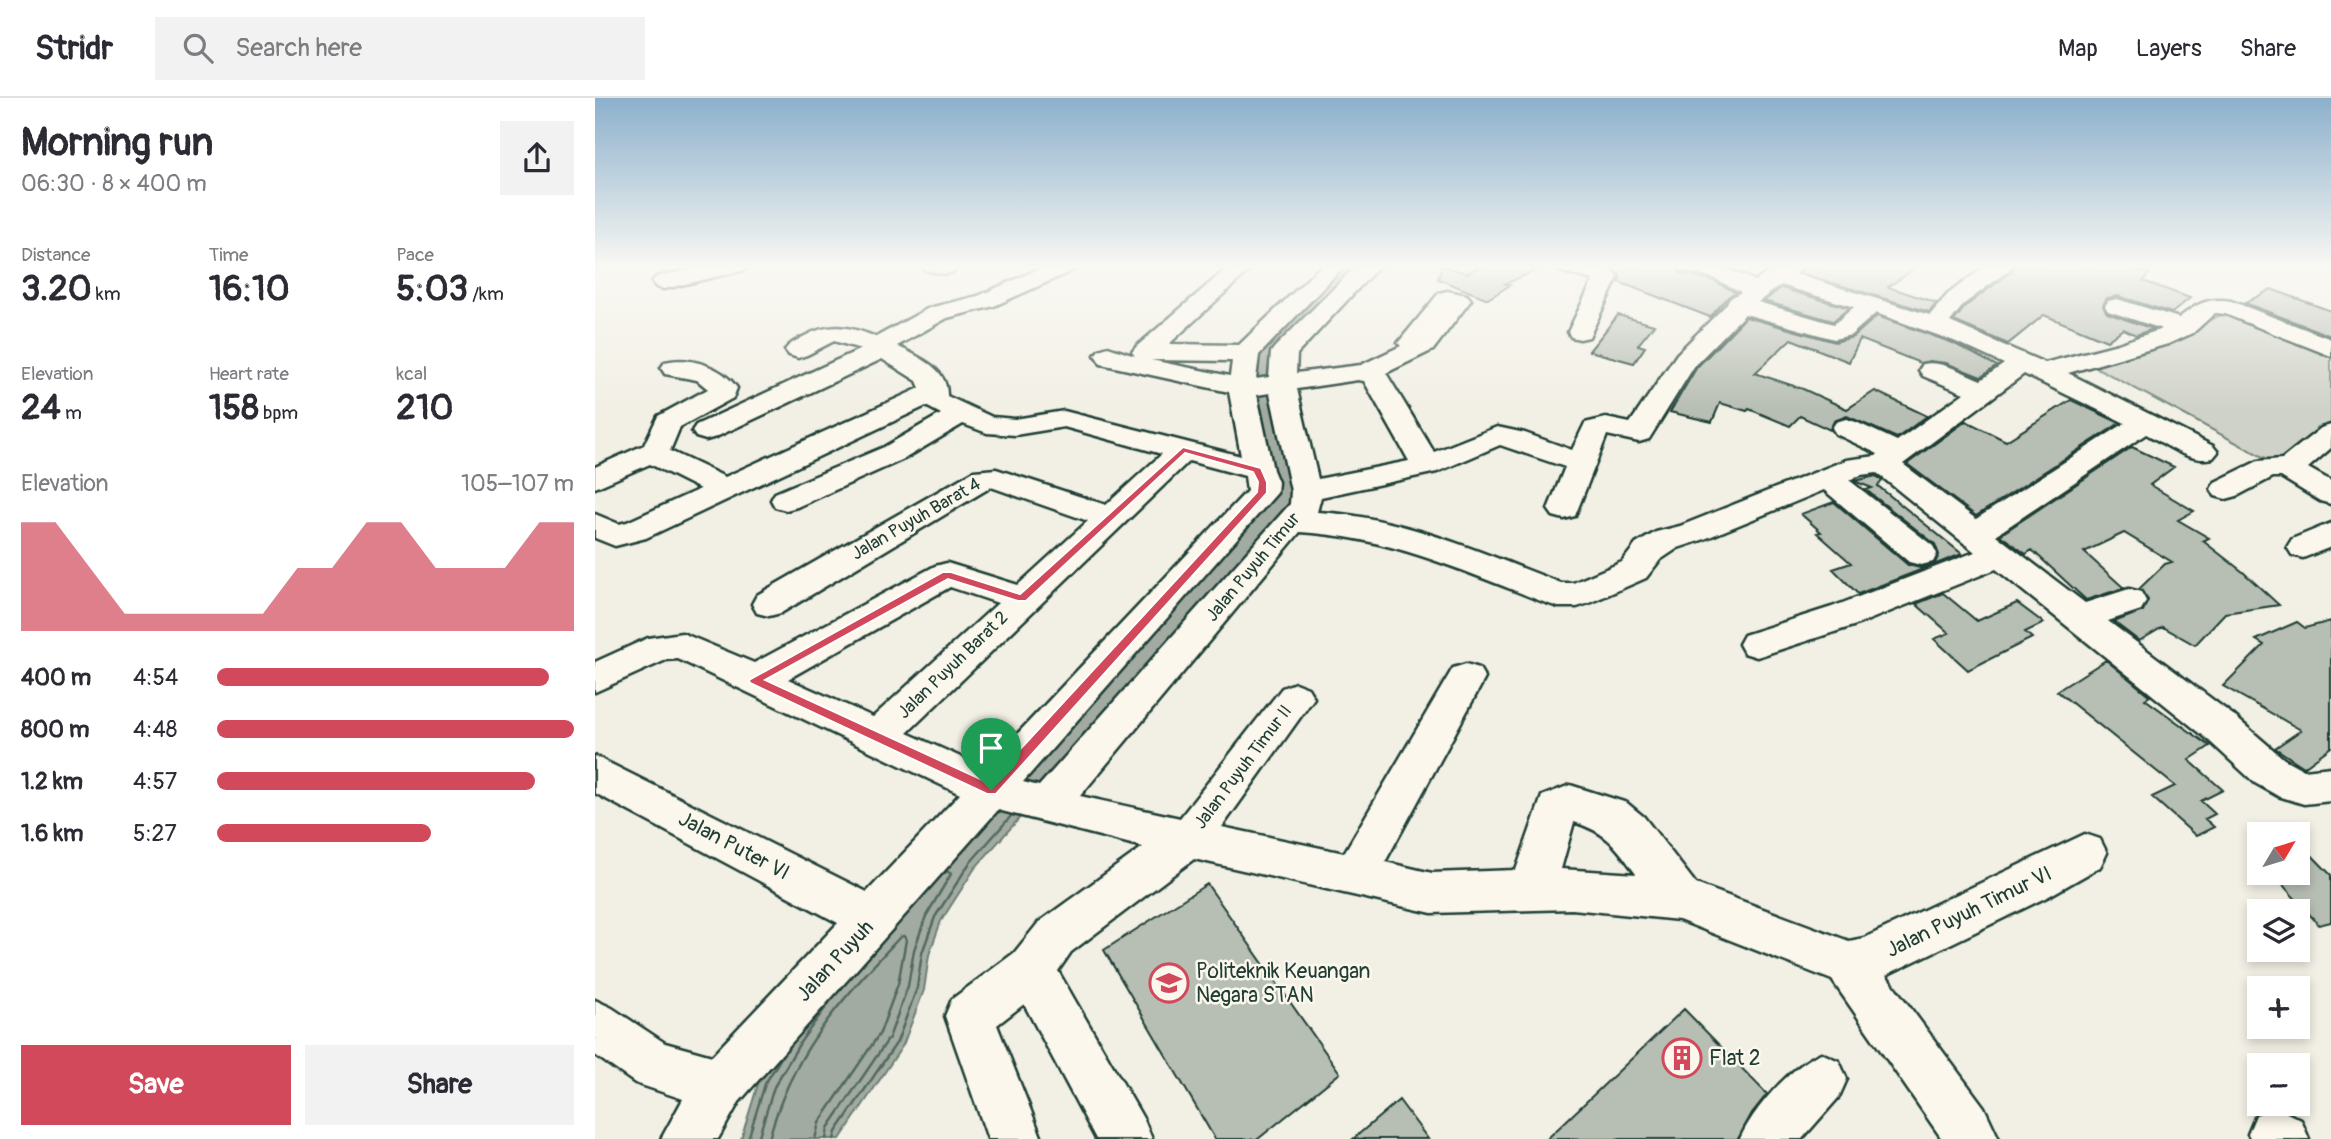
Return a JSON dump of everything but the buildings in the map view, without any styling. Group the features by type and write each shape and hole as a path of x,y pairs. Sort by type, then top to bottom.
{"street":[{"path":"706,431 879,348 937,314"},
{"path":"1145,352 1189,314"},
{"path":"798,350 827,335 842,334 911,362 934,382 933,397 937,402 987,425 1015,427 1064,419 1258,470 1245,387 1246,353 1285,314"},
{"name":"Jalan Puyuh Timur","path":"1043,805 1305,506 1306,491 1279,384 1285,352 1322,314"},
{"path":"1580,332 1589,314"},
{"path":"1564,509 1598,427 1639,433 1664,386 1732,314"},
{"path":"1788,314 1833,332 1842,330 1861,314"},
{"path":"1903,314 1980,341 2203,452"},
{"path":"1936,324 1944,314"},
{"path":"2142,314 2182,327"},
{"path":"1895,476 1976,396 2033,368 2182,327 2198,314"},
{"path":"2242,314 2331,348"},
{"path":"1246,353 1145,352 1108,355 1110,359 1245,387 1366,372 1415,348"},
{"path":"595,479 651,453 658,447 668,422 723,392 723,388 705,373 674,368"},
{"path":"1366,372 1374,375 1427,466"},
{"path":"1934,379 1976,396"},
{"path":"595,524 615,535 622,534 934,392"},
{"path":"651,453 736,482 795,506 961,414"},
{"path":"1757,645 1844,616 1988,545 2145,422"},
{"path":"1846,428 1895,476 1988,545 2285,780 2310,787 2331,785"},
{"path":"2290,468 2331,434"},
{"path":"1306,491 1427,466 1497,436 1515,439 1581,463"},
{"name":"Jalan Puyuh Barat 2","path":"877,737 1183,450"},
{"path":"1293,521 1339,524 1376,531 1425,544 1557,596 1577,595 1634,570 1648,552 1667,540 1692,533 1856,466 1895,476"},
{"path":"2226,489 2269,467 2290,468 2331,494"},
{"name":"Jalan Puyuh","path":"688,1139 721,1084 993,791 1262,493 1258,470"},
{"name":"Jalan Puyuh Barat 4","path":"769,604 985,478 996,478 1110,517"},
{"path":"1829,479 1921,554"},
{"path":"755,680 947,574 1022,599"},
{"path":"2080,617 2129,600"},
{"path":"595,678 661,647 682,646 993,791 1043,805 1433,893 1572,889 1680,899 1849,964 1972,1139"},
{"path":"1355,875 1466,678"},
{"name":"Jalan Puyuh Timur II","path":"1015,1139 969,1017 1031,969 1055,937 1190,837 1295,698"},
{"name":"Jalan Puter VI","path":"595,773 857,910 871,922"},
{"path":"1532,891 1557,809 1570,803 1612,816 1629,830 1680,899"},
{"name":"Jalan Puyuh Timur VI","path":"1849,964 1868,960 2033,882 2085,853"},
{"path":"1031,969 1125,1139"},
{"path":"595,1025 653,1065 721,1084"},
{"path":"1767,1139 1821,1079"}],"shaded area":[{"path":"2224,314 2242,314 2331,349 2331,439 2292,468 2261,456 2084,361 2164,339"}],"water":[{"path":"1292,314 1316,314 1278,352 1297,486 1289,515 975,868 941,921 929,955 924,990 903,1045 840,1139 741,1139 759,1081 788,1033 1268,496 1251,355"}],"place":[{"name":"Politeknik Keuangan Negara STAN","path":"1169,983"},
{"name":"Flat 2","path":"1682,1058"}],"route":[{"path":"1183,450 1258,470 1262,493 991,790 755,680 947,574 1022,599 1183,450"}]}
